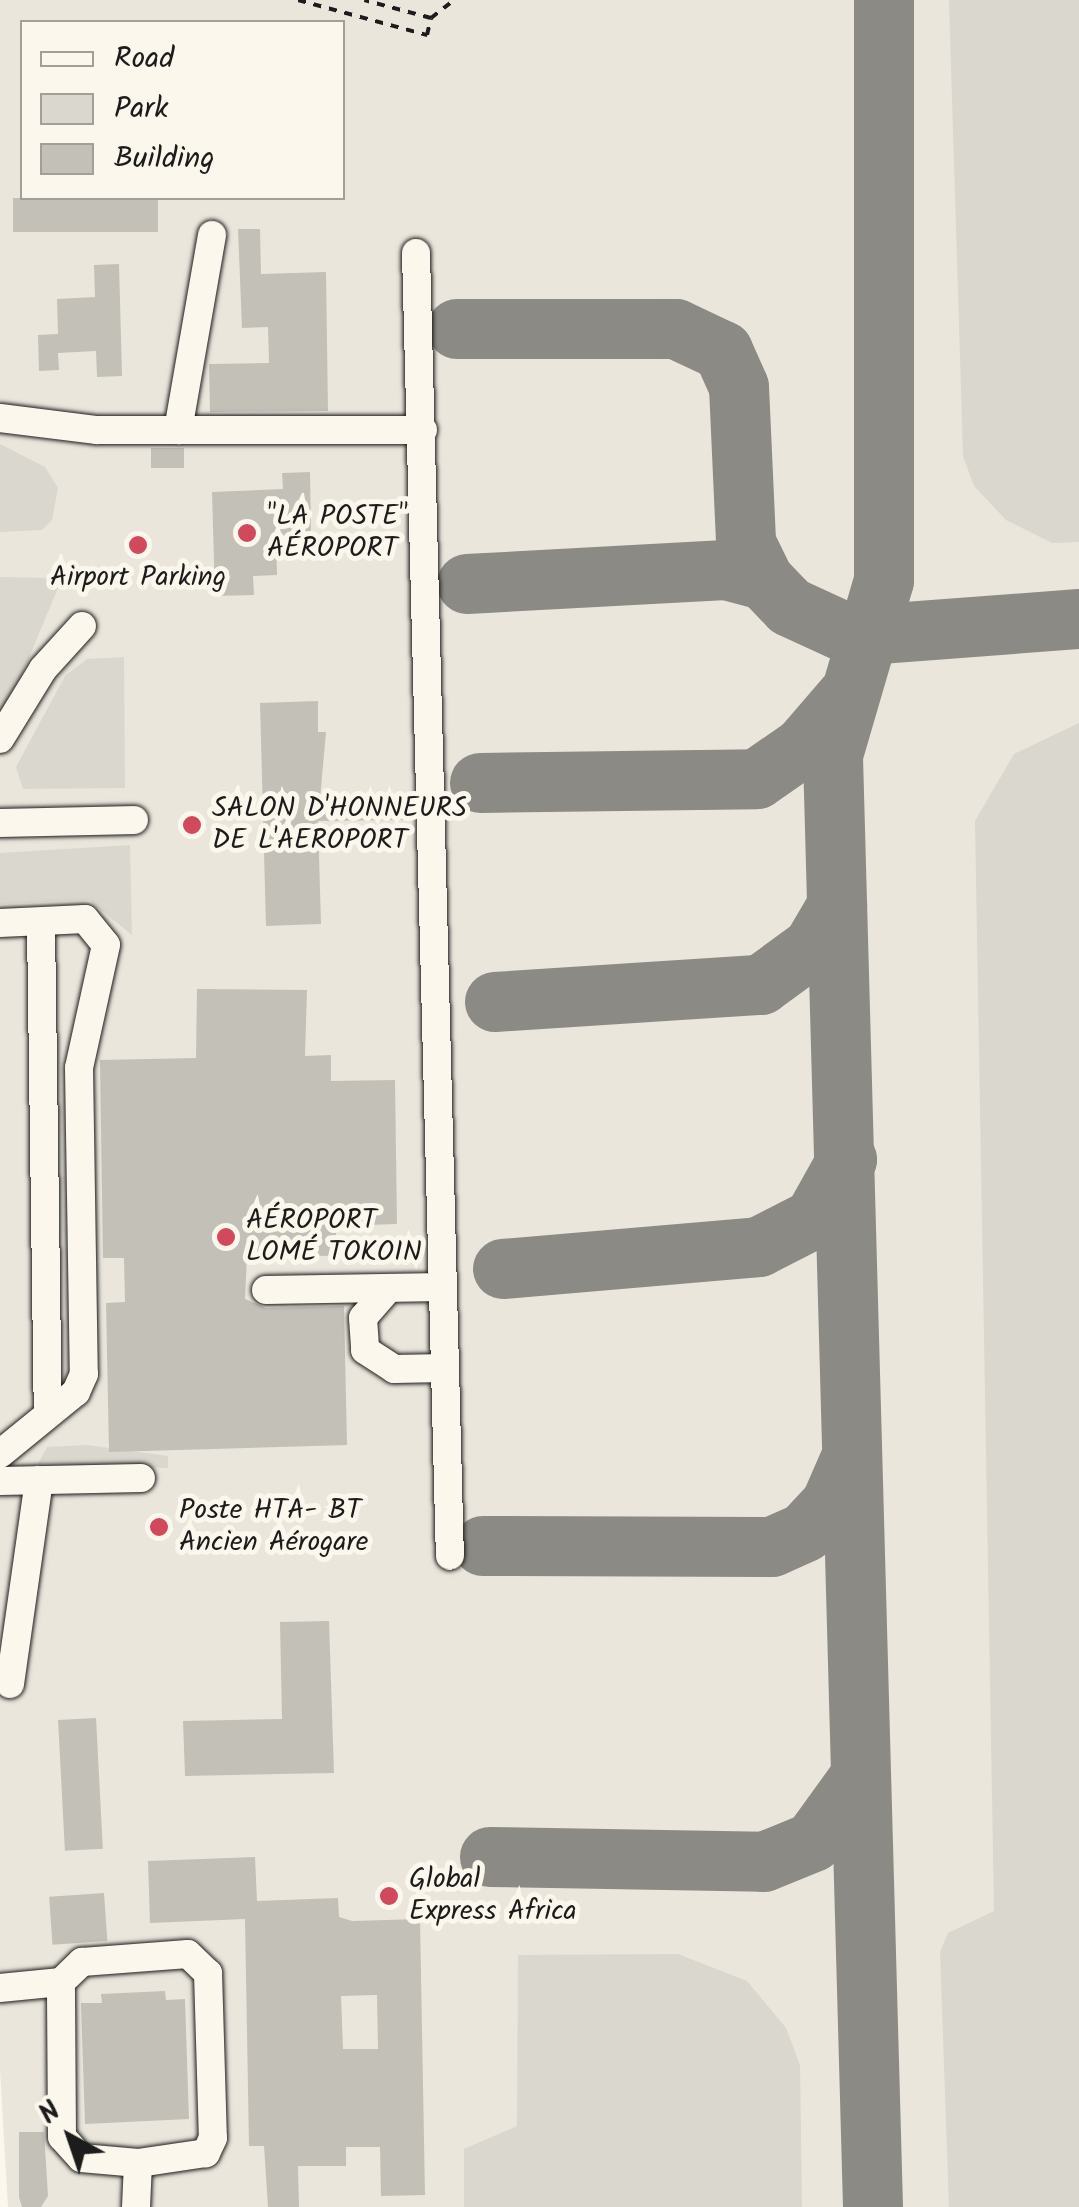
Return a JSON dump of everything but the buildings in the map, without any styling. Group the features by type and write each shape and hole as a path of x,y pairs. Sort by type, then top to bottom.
{"lane":[{"path":"178,430 212,236"},
{"path":"416,253 450,1556"},
{"path":"0,418 20,425 178,430 423,430"},
{"path":"0,739 43,669 82,626"},
{"path":"0,823 134,820"},
{"path":"0,923 86,920 106,945 79,1068 84,1374 76,1392 0,1454"},
{"path":"40,924 48,1411"},
{"path":"266,1290 442,1287"},
{"path":"388,1289 364,1318 365,1350 394,1369 444,1368"},
{"path":"0,1481 141,1478"},
{"path":"10,1684 39,1480"},
{"path":"0,1988 61,1982 82,1962 188,1954 208,1974 213,2138 196,2160 138,2163 68,2150 61,1982"},
{"path":"136,2207 138,2163"}],"path":[{"path":"298,0 427,34 431,18 454,0"},
{"path":"364,0 431,18"}],"shaded area":[{"path":"0,0 1079,0 1079,2207 8,2207 0,2070"}],"green space":[{"path":"949,0 1079,0 1079,542 1052,543 1006,520 974,486 963,456"},
{"path":"0,444 45,467 58,488 52,520 42,530 0,532"},
{"path":"0,577 51,578 58,588 0,727"},
{"path":"124,657 125,788 23,789 16,767 65,676 87,659"},
{"path":"1079,723 1079,2207 949,2207 940,1952 948,1933 994,1911 975,821 1014,754"},
{"path":"130,845 132,935 89,900 0,904 0,853"},
{"path":"87,1445 168,1456 168,1468 38,1464 47,1447"},
{"path":"678,1954 747,1981 786,2028 800,2065 802,2207 464,2207 464,2149 517,2126 518,1955"}],"taxiway":[{"path":"873,2207 833,755 884,581 884,0"},
{"path":"457,329 676,329 723,351 739,387 746,543 764,580 790,607 853,636 1079,619"},
{"path":"467,584 726,570 764,580"},
{"path":"480,783 757,779 803,747 846,697"},
{"path":"495,1002 761,985 813,947 837,906"},
{"path":"503,1269 759,1247 814,1219 847,1160"},
{"path":"483,1546 772,1547 805,1532 831,1504 852,1456"},
{"path":"490,1857 764,1862 813,1842 860,1777"}],"place":[{"name":"\"LA POSTE\" AÉROPORT","path":"247,533"},
{"name":"Airport Parking","path":"138,545"},
{"name":"SALON D'HONNEURS DE L'AEROPORT","path":"192,825"},
{"name":"AÉROPORT LOMÉ TOKOIN","path":"226,1237"},
{"name":"Poste HTA- BT Ancien Aérogare","path":"159,1527"},
{"name":"Global Express Africa","path":"389,1896"}]}
